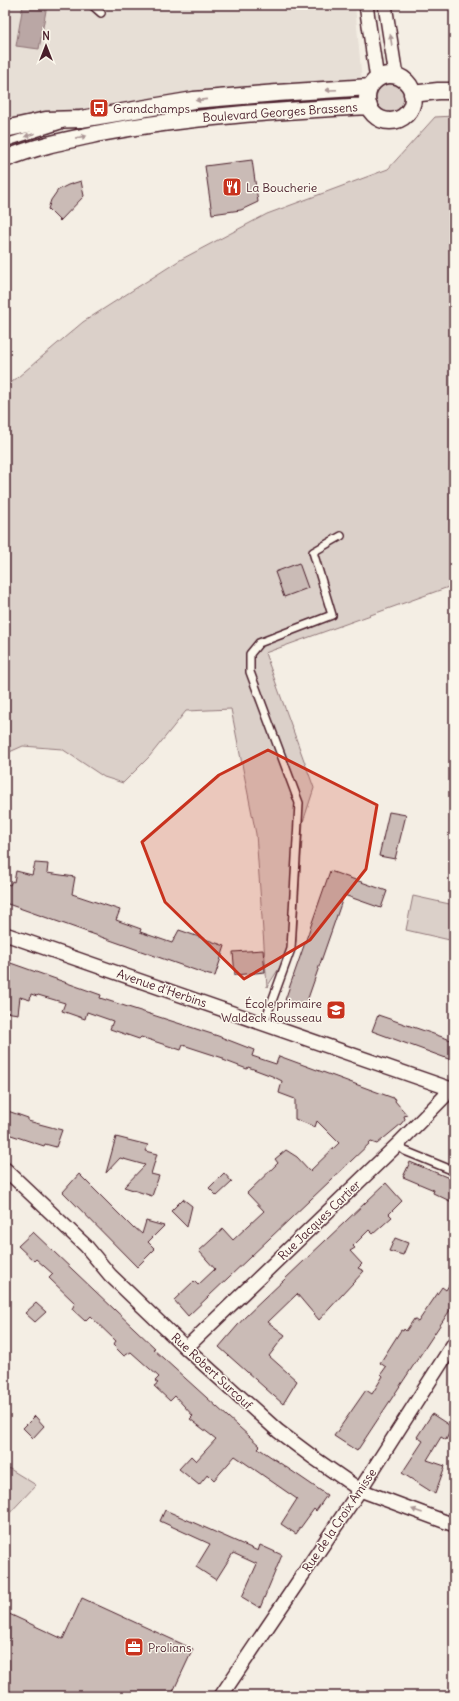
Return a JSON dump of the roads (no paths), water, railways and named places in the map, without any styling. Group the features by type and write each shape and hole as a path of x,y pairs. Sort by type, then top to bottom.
{"street":[{"path":"366,5 373,83 368,93 369,106 372,112 385,120 399,118 410,109 412,94 407,83 396,76 390,75 373,83"},
{"path":"385,5 396,76"},
{"name":"Boulevard Georges Brassens","path":"5,129 46,120 81,119 194,100 373,83"},
{"path":"412,94 438,91 454,92"},
{"name":"Boulevard Georges Brassens","path":"5,159 43,145 122,129 249,113 369,106"},
{"name":"Avenue d'Herbins","path":"5,934 451,1089"},
{"name":"Rue Jacques Cartier","path":"186,1348 397,1145 451,1089"},
{"name":"Rue Robert Surcouf","path":"5,1169 86,1246 110,1275 186,1348 278,1431 360,1490 454,1525"},
{"name":"Rue de la Croix Amisse","path":"221,1696 360,1490 454,1343"}],"lane":[{"path":"92,5 101,13"},
{"path":"5,143 81,119"},
{"path":"264,1023 291,949 299,803 250,672 250,654 259,643 332,615 313,552 341,536"},
{"path":"397,1145 405,1151 454,1171"}],"place":[{"name":"Grandchamps","path":"99,108"},
{"name":"La Boucherie","path":"232,187"},
{"name":"École primaire Waldeck Rousseau","path":"336,1010"},
{"name":"Prolians","path":"134,1647"}]}
